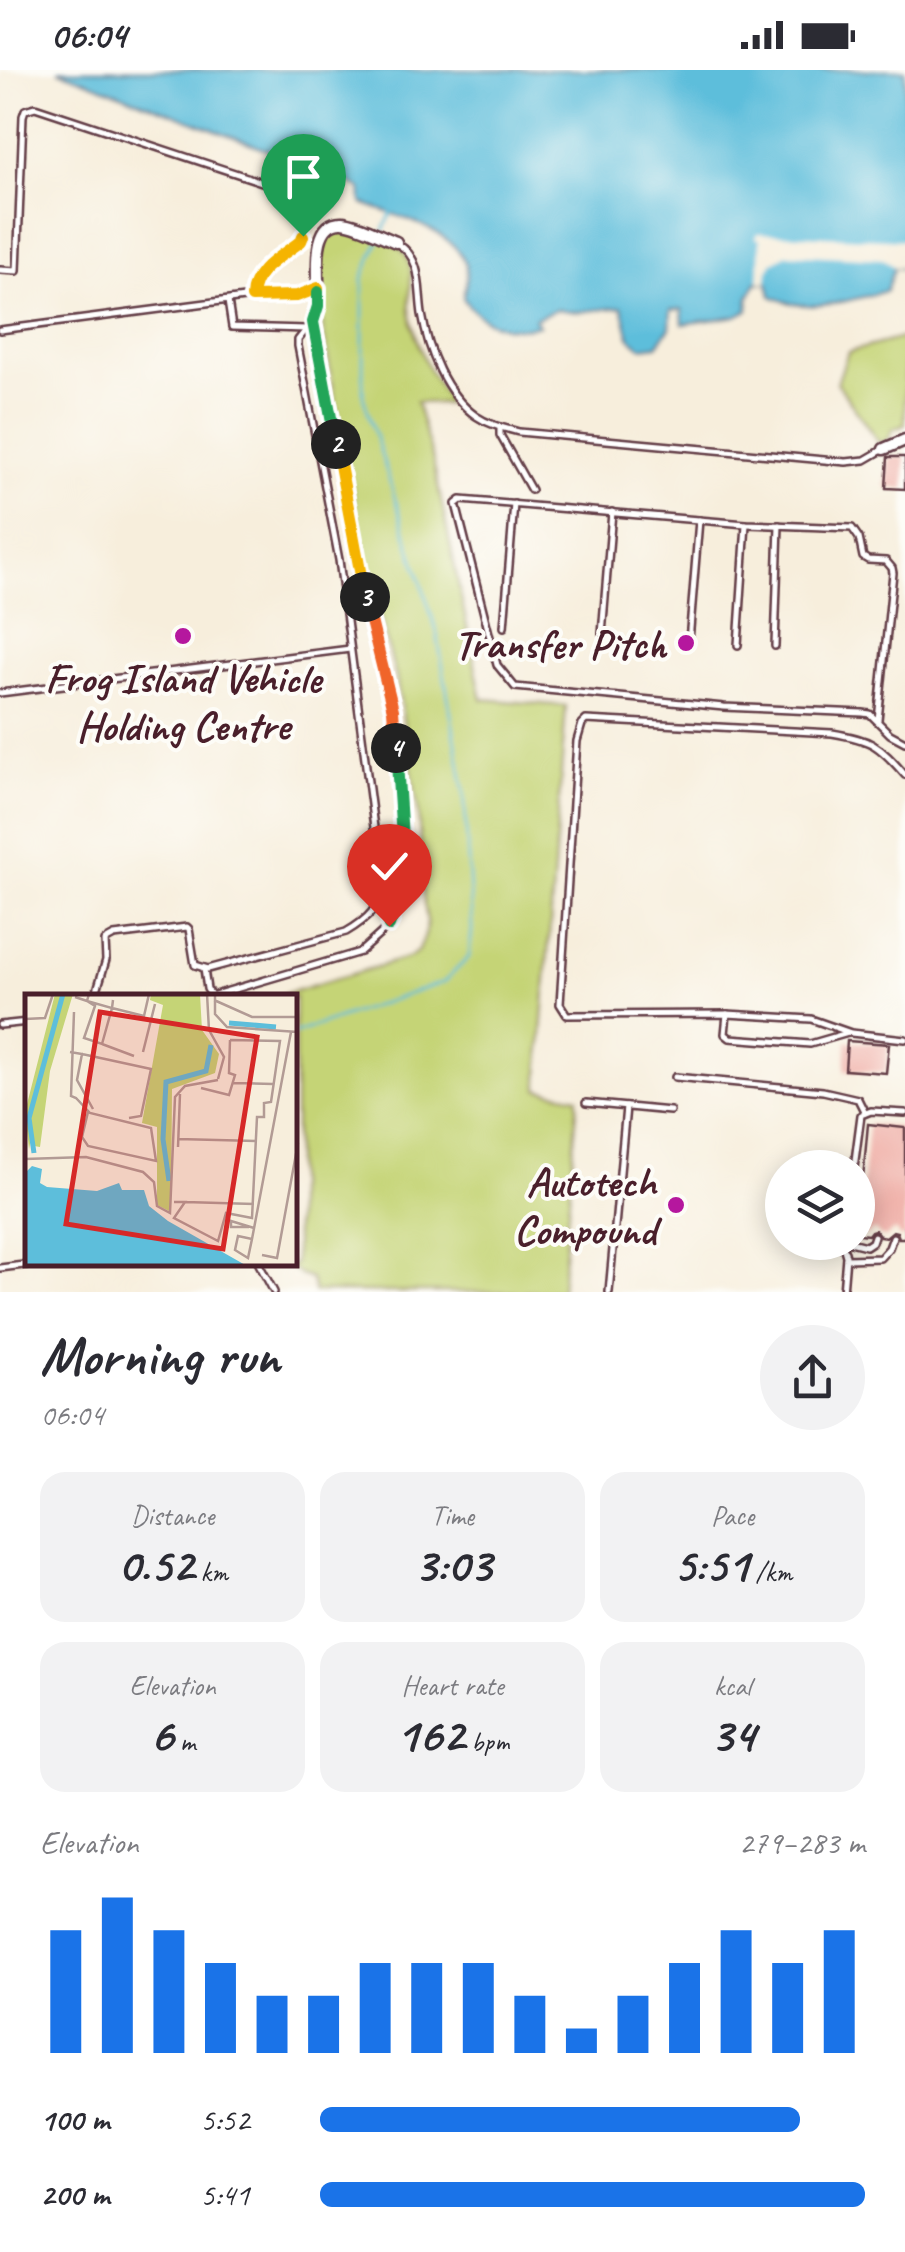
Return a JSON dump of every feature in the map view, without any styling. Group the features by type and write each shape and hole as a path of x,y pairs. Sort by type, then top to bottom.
{"street":[{"path":"310,325 318,306 318,258 329,226 338,222 396,242"},
{"path":"884,449 905,440"}],"lane":[{"path":"0,270 17,271 23,116 25,110 35,107 304,198 301,241 262,270 252,284 252,297"},
{"path":"396,242 408,250 417,269 426,336 437,364 462,403 473,414 500,427 846,462 865,460 884,449"},
{"path":"0,330 252,297 297,296 318,288"},
{"path":"228,301 232,327 310,325"},
{"path":"96,994 106,960 105,941 114,936 187,927 195,965 204,969 346,932 373,914 382,894 339,560 298,346 310,325"},
{"path":"216,994 360,952 389,926 405,883 393,710 360,574 310,325"},
{"path":"500,427 500,435 531,490"},
{"path":"878,720 892,568 886,561 863,557 852,528 746,524 461,500 456,504 497,665 515,687 724,707 870,714 890,734 905,742"},
{"path":"504,627 514,504"},
{"path":"602,634 612,512"},
{"path":"688,641 700,520"},
{"path":"738,644 746,524"},
{"path":"776,646 779,525"},
{"path":"0,693 350,649"},
{"path":"905,775 884,750 865,739 832,733 586,720 577,741 560,1004 567,1016 727,1014 811,1019 850,1033 905,1040"},
{"path":"204,969 209,994"},
{"path":"727,1014 725,1034 730,1038 810,1044 850,1033"},
{"path":"0,1025 25,1022"},
{"path":"675,1076 823,1091 858,1100 864,1113"},
{"path":"586,1103 670,1111"},
{"path":"609,1292 626,1107"},
{"path":"856,1150 859,1121 864,1113 905,1114"},
{"path":"875,1258 890,1248 894,1237"},
{"path":"844,1292 846,1260"},
{"path":"0,1268 25,1265"},
{"path":"262,1267 274,1292"}],"green space":[{"path":"342,225 381,239 401,249 409,263 415,335 450,404 416,402 432,456 482,699 566,706 538,1089 578,1097 561,1292 314,1292 311,1279 290,1267 298,1267 298,994 284,994 410,957 419,950 427,921 418,808 396,677 365,562 322,325 318,262 327,229"},
{"path":"905,337 905,425 893,429 888,440 879,443 837,383 848,352"}],"water":[{"path":"58,70 905,70 905,268 894,268 886,291 828,304 785,302 771,296 768,283 757,282 749,297 748,310 736,316 683,324 682,309 671,310 670,328 657,345 641,347 630,338 622,307 577,312 557,309 534,319 539,325 496,325 479,315 463,298 467,274 464,259 455,247 426,228 362,203 361,189 334,175"}],"pier":[{"path":"757,233 905,240 905,268 894,267 882,259 787,254 773,262 767,283 758,282"}],"building":[{"path":"888,457 905,457 905,489 886,488"},
{"path":"847,1041 889,1044 886,1073 845,1070"},
{"path":"868,1124 905,1128 905,1238 899,1238 893,1231 886,1237 880,1236 875,1230 875,1150 866,1150"}],"waterway":[{"path":"384,231 392,211"},
{"path":"298,1032 444,982 469,957 472,929 464,790 437,633 363,396 363,277 380,239"}],"place":[{"name":"Frog Island Vehicle Holding Centre","path":"183,636"},
{"name":"Transfer Pitch","path":"686,643"},
{"name":"Autotech Compound","path":"676,1205"}],"route":[{"path":"303,236 262,270 252,284 252,297 297,296 318,288 313,322 318,352 360,574 393,710 405,883 389,926"}]}
